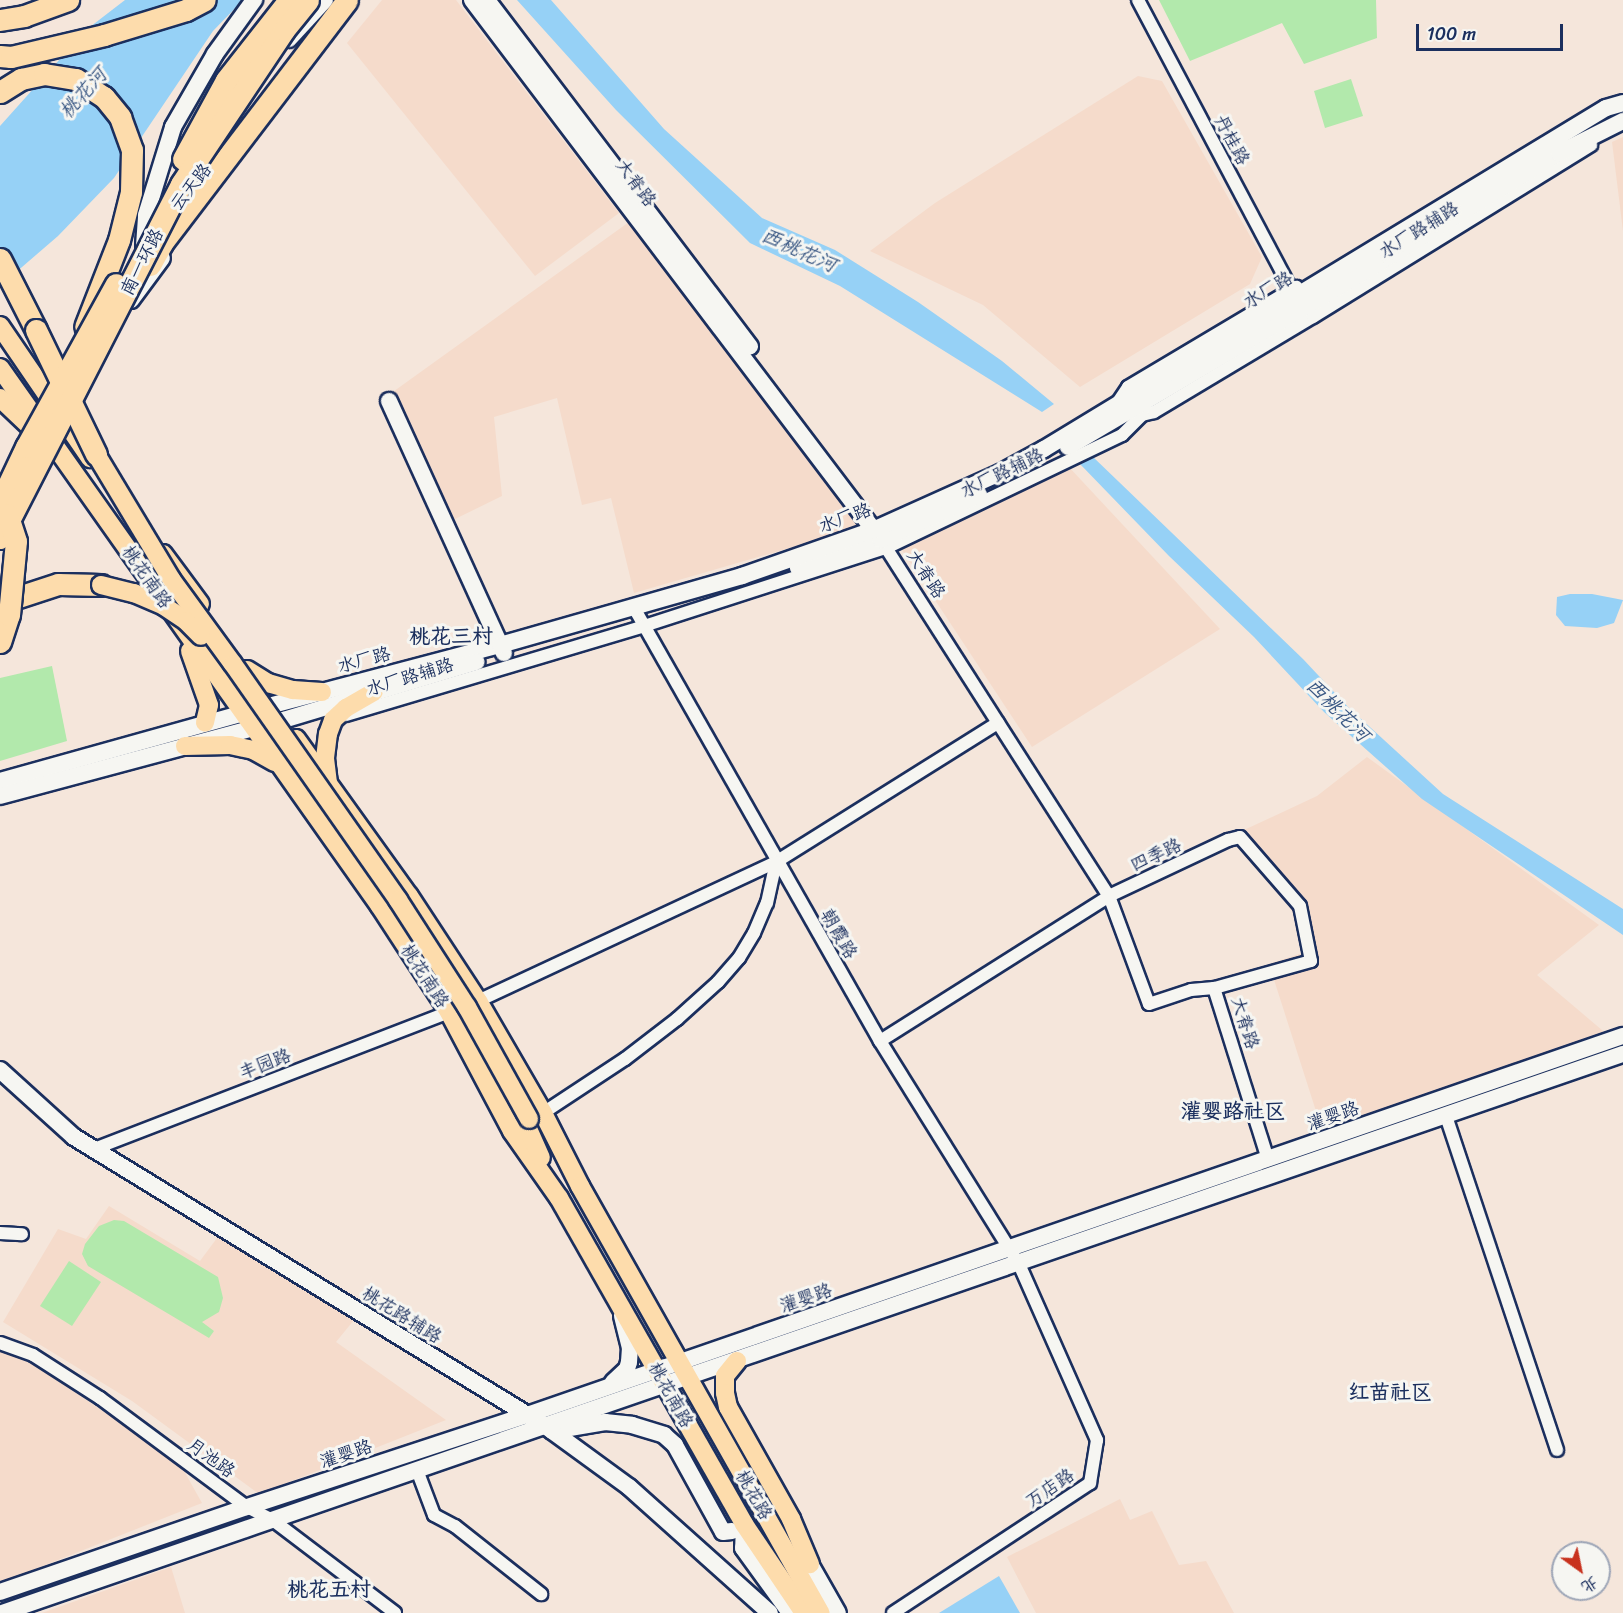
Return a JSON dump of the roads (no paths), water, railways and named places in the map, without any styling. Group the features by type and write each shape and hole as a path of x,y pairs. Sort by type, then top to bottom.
{"highway":[{"path":"0,20 35,13 68,0"},
{"path":"0,56 11,57 104,35 186,10 205,0"},
{"name":"南一环路","path":"0,502 26,447 226,80 289,0"},
{"name":"南一环路","path":"0,538 181,184 284,30 308,0"},
{"path":"135,292 162,243 347,0"},
{"path":"0,92 21,79 44,74 76,79 104,97 120,117 132,150 131,192 119,240 75,358"},
{"path":"0,259 96,454"},
{"path":"0,494 16,541 9,615 0,642"},
{"path":"0,603 58,584 101,585"}],"main road":[{"path":"144,246 146,215 173,127 215,54 254,0"},
{"name":"云天路","path":"37,420 144,246 221,139 256,81 325,0"},
{"name":"云天路","path":"48,436 114,335 135,292 358,0"},
{"name":"大脊路","path":"472,0 883,536"},
{"name":"大脊路","path":"487,0 883,536"},
{"name":"水厂路","path":"883,536 1000,473 1116,405 1293,293 1367,253 1606,108 1623,103"},
{"name":"水厂路","path":"0,781 243,712 501,646 638,616 747,586 883,536 1026,471 1389,257 1559,153 1623,121"},
{"name":"桃花南路","path":"0,326 61,416 409,896 478,1001 533,1118 580,1186 683,1370"},
{"name":"桃花南路","path":"0,368 380,906 449,1012 512,1131 559,1198 618,1301 738,1527 804,1613"},
{"path":"0,398 60,455"},
{"path":"389,401 501,646"},
{"path":"0,479 26,447"},
{"path":"96,454 171,579 286,739 448,978 533,1118 559,1198"},
{"path":"101,585 134,593 164,606 186,621 229,665 463,1009 533,1118"},
{"path":"178,621 206,689 209,705 205,723"},
{"name":"水厂路","path":"0,796 282,720 374,692 501,646"},
{"path":"247,670 268,683 293,690 322,692"},
{"path":"328,784 325,758 328,734 336,718 346,708 374,692"},
{"path":"185,746 230,745 253,750 280,765"},
{"name":"灌婴路","path":"2,1613 417,1470 548,1428 660,1378 1010,1248 1623,1036"},
{"name":"灌婴路","path":"683,1370 737,1361 1623,1054"},
{"name":"桃花路辅路","path":"0,1070 74,1137 548,1428 629,1487 770,1613"},
{"path":"609,1387 627,1369 630,1362 628,1334 618,1301"},
{"path":"737,1361 725,1376 728,1407 791,1519 810,1564 838,1613"},
{"name":"桃花路","path":"683,1370 820,1613"},
{"name":"灌婴路","path":"0,1592 609,1387 660,1378"},
{"path":"548,1428 605,1422 632,1425 664,1435 675,1445 723,1532 738,1527 743,1548 790,1613"},
{"path":"780,1542 810,1564"}],"street":[{"name":"丹桂路","path":"1138,0 1293,293"},
{"name":"水厂路辅路","path":"1419,221 1623,96"},
{"name":"水厂路辅路","path":"501,646 834,538 883,536 1122,435 1142,415 1154,412 1312,317 1600,139 1623,130"},
{"name":"大脊路","path":"883,536 998,723 1109,896 1149,1004 1191,990 1214,988 1268,1159"},
{"name":"水厂路辅路","path":"336,718 638,616"},
{"name":"朝霞路","path":"638,616 776,862 880,1041 1019,1264"},
{"path":"478,1001 776,862 998,723"},
{"name":"四季路","path":"880,1041 1109,896 1228,840 1240,837 1299,906 1311,961 1214,988"},
{"path":"533,1118 625,1059 677,1020 718,982 739,958 754,933 767,903 776,862"},
{"name":"丰园路","path":"94,1149 449,1012"},
{"path":"1446,1116 1557,1450"},
{"path":"0,1233 22,1234"},
{"name":"万店路","path":"893,1613 1090,1483 1097,1440 1019,1264"},
{"name":"月池路","path":"0,1343 33,1355 100,1398 247,1507 274,1521 395,1613"},
{"path":"417,1470 434,1515 454,1526 541,1594"},
{"path":"752,1597 770,1585"}],"water":[{"name":"桃花河","path":"125,0 243,0 213,31 114,178 58,236 0,286 0,126 86,30"},
{"name":"西桃花河","path":"517,0 551,0 664,129 762,218 835,250 918,302 1002,361 1054,404 1042,412 840,286 750,243 616,110"},
{"name":"西桃花河","path":"1092,456 1303,659 1348,707 1443,794 1623,909 1623,935 1422,799 1324,712 1254,637 1169,556 1080,464"},
{"path":"1570,594 1592,594 1623,600 1614,623 1597,628 1565,626 1556,615 1557,597"},
{"path":"999,1576 1020,1613 939,1613"}],"district":[{"name":"桃花三村","path":"451,636"},
{"name":"灌婴路社区","path":"1233,1111"},
{"name":"红苗社区","path":"1390,1392"},
{"name":"桃花五村","path":"329,1589"}]}
